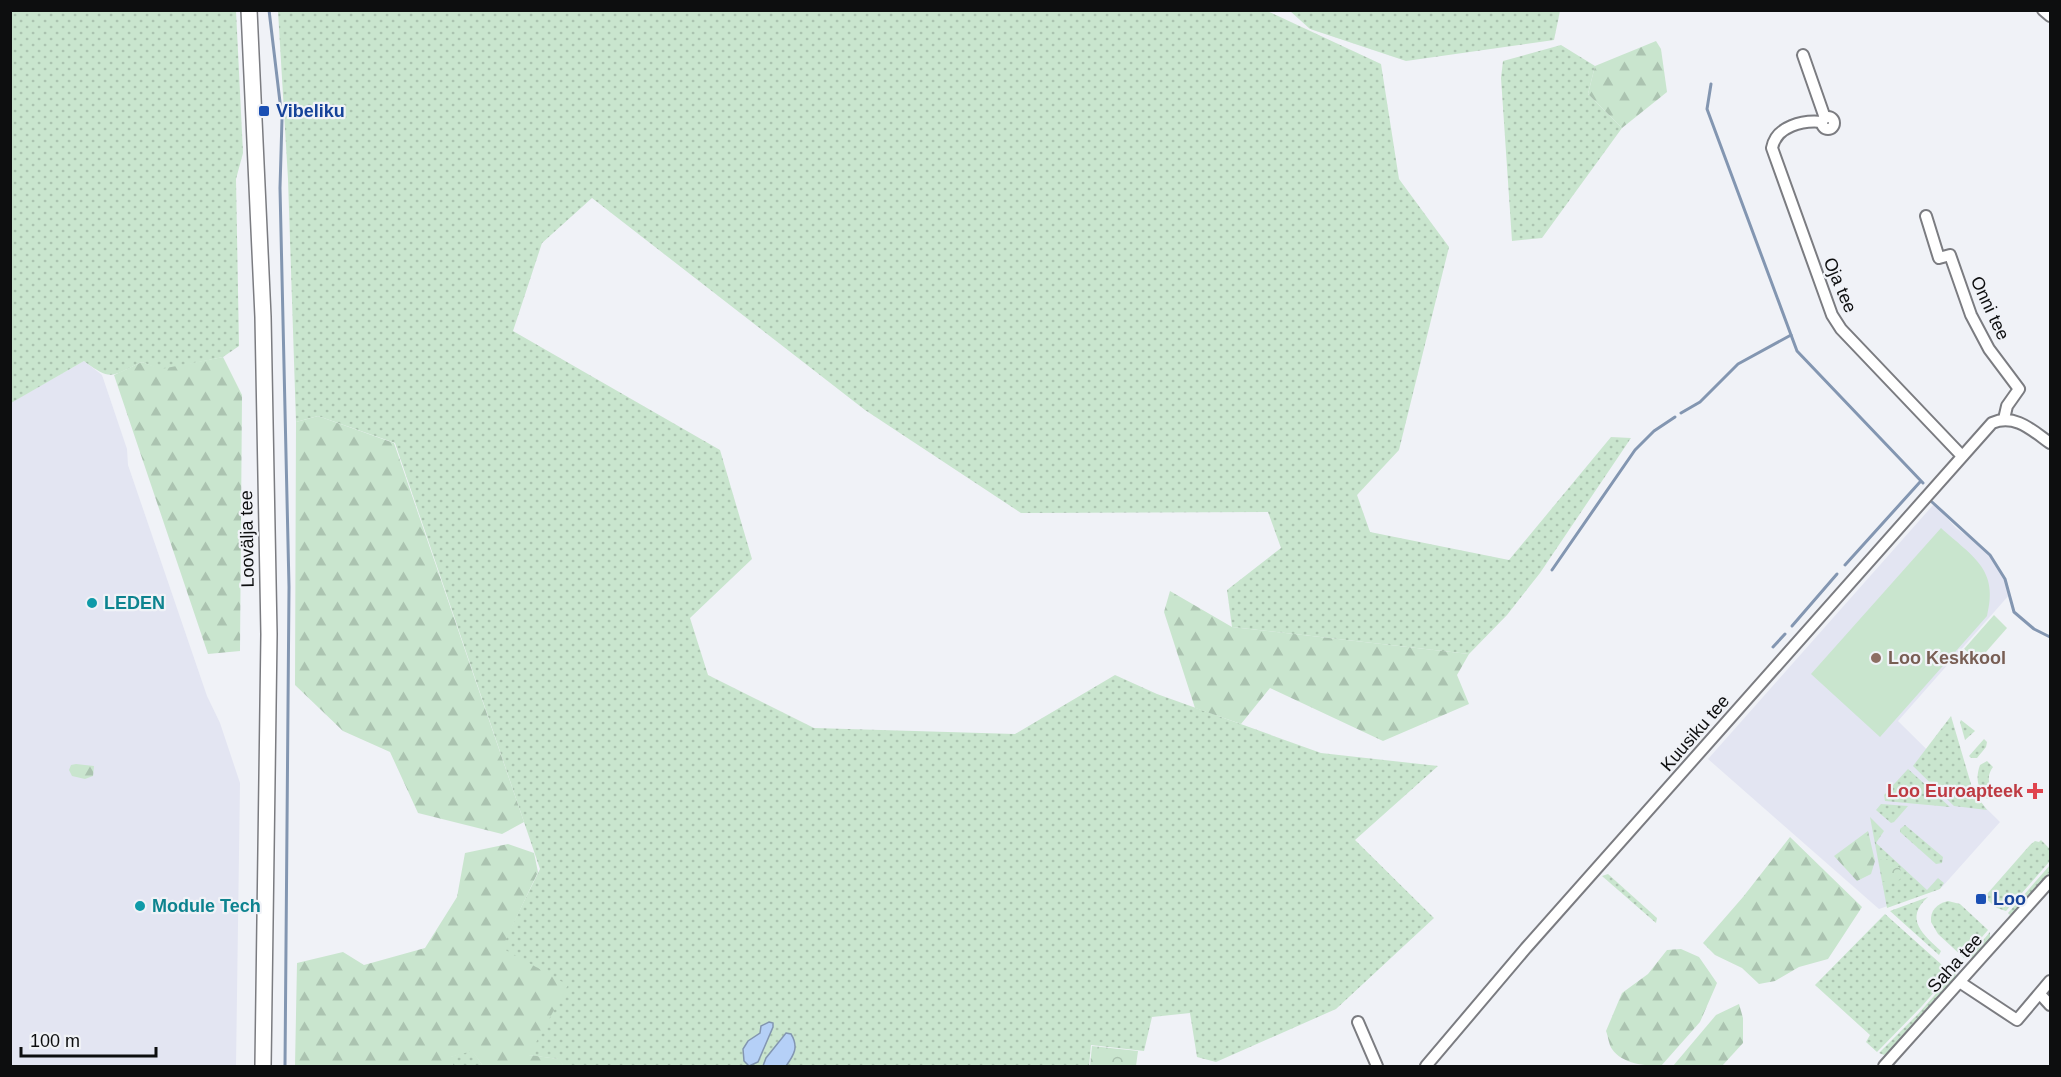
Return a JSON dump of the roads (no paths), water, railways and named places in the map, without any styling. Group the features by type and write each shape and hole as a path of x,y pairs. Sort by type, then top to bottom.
{"street":[{"name":"Loovälja tee","path":"249,10 263,317 268,622 263,1066"},
{"path":"2043,10 2050,16"},
{"name":"Oja tee","path":"1803,55 1824,120 1810,121 1788,128 1779,133 1772,148 1832,315 1841,328 1962,456"},
{"name":"Onni tee","path":"1926,216 1939,258 1950,255 1971,315 1989,349 2019,389 2007,406 2004,419"},
{"path":"2004,419 2022,424 2050,443"},
{"name":"Kuusiku tee","path":"1426,1066 1526,948 1962,456 1992,423 2004,419"},
{"name":"Saha tee","path":"1884,1066 1961,983 2050,881"},
{"path":"1961,983 2017,1020 2050,981"},
{"path":"2040,994 2050,1005"},
{"path":"1358,1022 1377,1066"}],"water":[{"path":"769,1022 773,1023 773,1027 758,1062 749,1066 744,1061 743,1049 748,1041 760,1033 761,1026"},
{"path":"786,1033 791,1034 795,1043 795,1051 789,1062 786,1066 763,1066 766,1058"}],"waterway":[{"path":"269,10 282,119 280,188 289,587 285,1066"},
{"path":"1711,84 1707,109 1797,351 1923,483"},
{"path":"1681,413 1700,402 1738,364 1791,335"},
{"path":"1552,570 1635,450 1654,431 1675,417"},
{"path":"1845,565 1920,482"},
{"path":"1932,502 1990,555 2005,579 2014,612 2034,629 2050,637"},
{"path":"1792,626 1837,574"},
{"path":"1773,647 1785,634"}],"place":[{"name":"Vibeliku","path":"264,111"},
{"name":"LEDEN","path":"92,603"},
{"name":"Loo Keskkool","path":"1876,658"},
{"name":"Loo Euroapteek","path":"2035,791"},
{"name":"Loo","path":"1981,899"},
{"name":"Module Tech","path":"140,906"}]}
